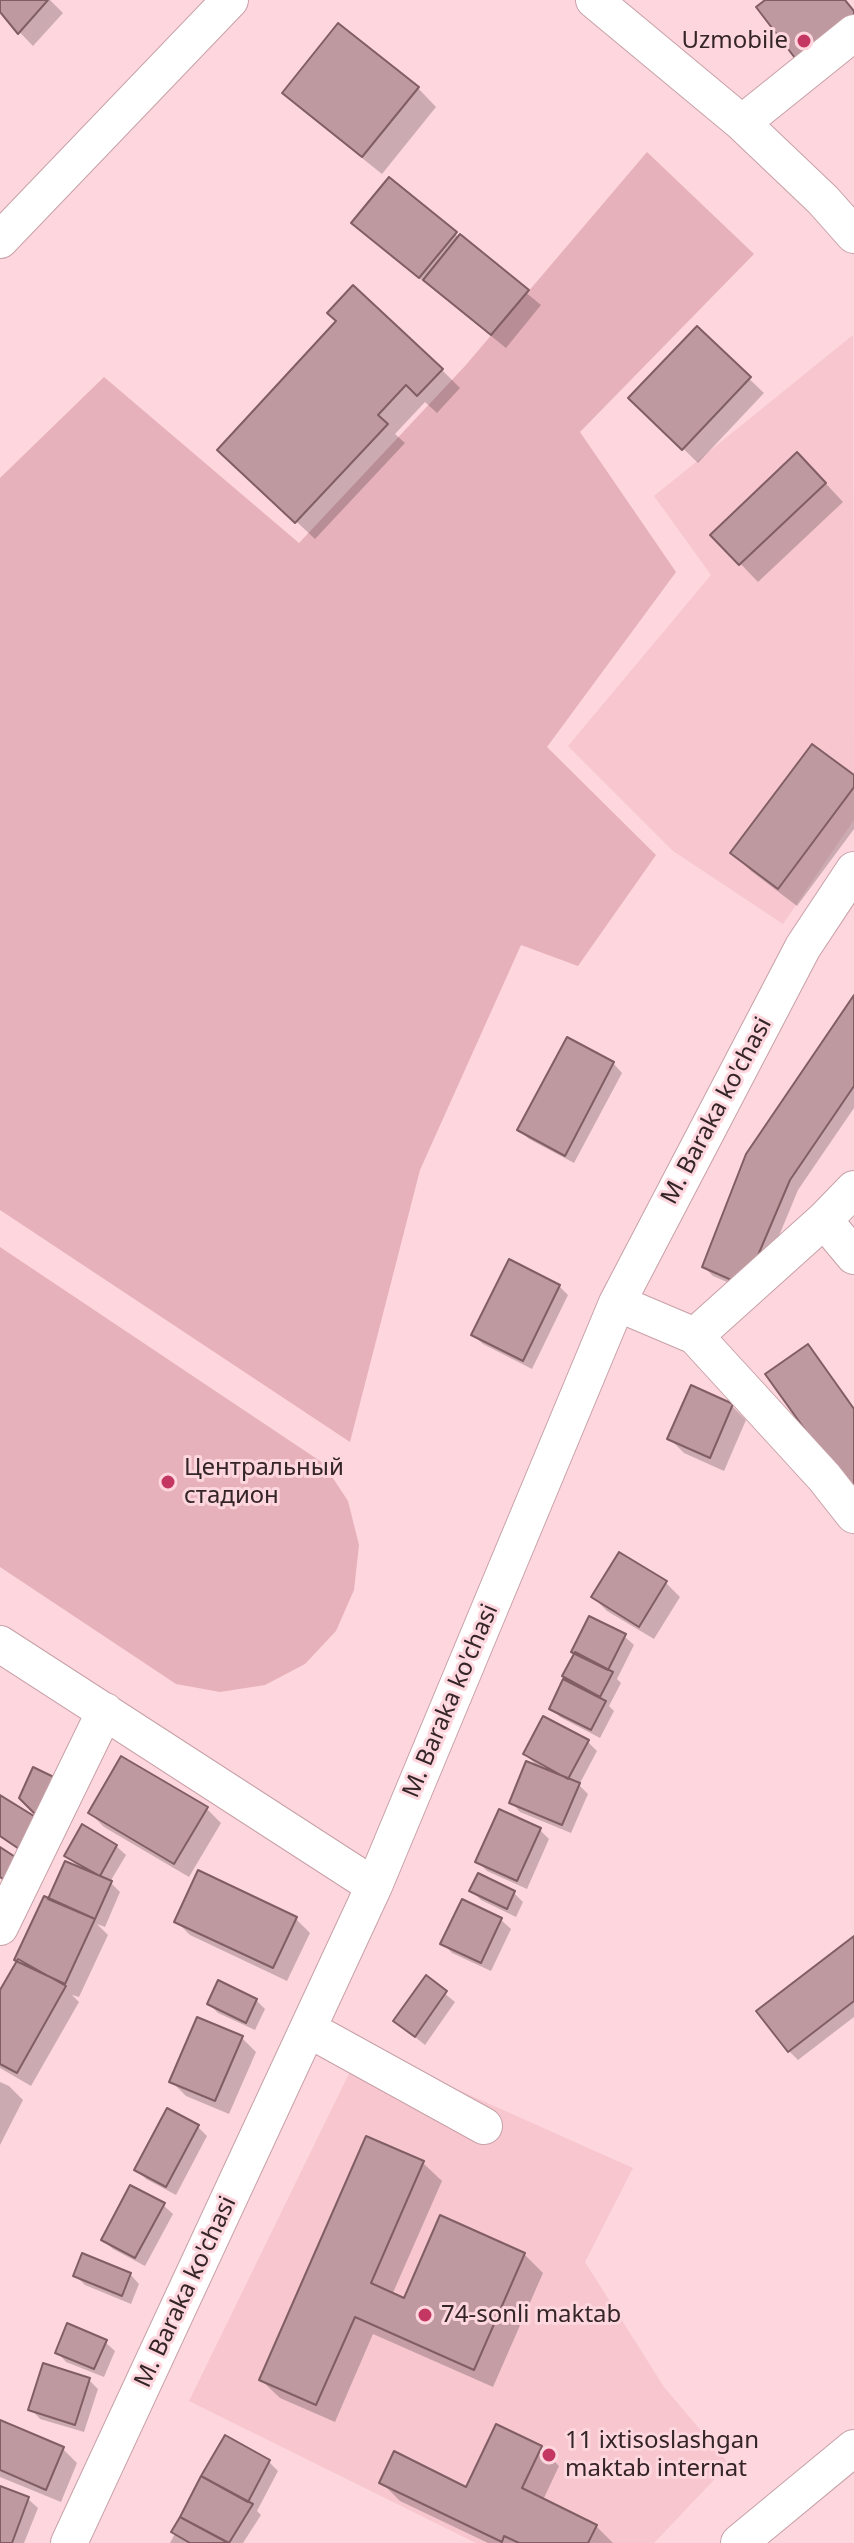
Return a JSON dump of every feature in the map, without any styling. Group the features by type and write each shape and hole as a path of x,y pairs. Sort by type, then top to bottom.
{"street":[{"path":"0,240 230,0"},
{"path":"594,0 742,123 823,200 854,235"},
{"path":"742,123 854,33"},
{"name":"M. Baraka ko'chasi","path":"69,2543 374,1886 617,1303 803,947 854,870"},
{"path":"695,1336 854,1189"},
{"path":"824,1220 854,1256"},
{"path":"617,1303 695,1336 824,1477 854,1515"},
{"path":"0,1644 374,1886"},
{"path":"0,1927 105,1711"},
{"path":"308,2029 484,2126"},
{"path":"739,2543 854,2448"}],"shaded area":[{"path":"647,152 754,254 580,432 676,572 547,747 656,855 578,966 521,945 420,1170 350,1442 0,1210 0,478 104,377 299,543 465,366"},
{"path":"853,335 854,820 783,924 673,851 568,746 711,575 654,496"},
{"name":"Центральный стадион","path":"0,1247 323,1463 348,1501 359,1545 354,1590 336,1631 305,1664 265,1685 220,1692 176,1684 0,1567"},
{"name":"74-sonli maktab","path":"362,2047 633,2168 585,2262 664,2387 729,2464 654,2543 476,2543 189,2401"}],"building":[{"path":"0,0 48,0 18,34 0,12"},
{"name":"Uzmobile","path":"765,0 845,0 854,11 854,19 798,62 756,7"},
{"path":"338,23 419,87 362,157 282,93"},
{"path":"389,177 457,232 419,278 351,223"},
{"path":"460,234 529,290 491,335 423,280"},
{"path":"353,285 443,369 417,396 406,385 378,415 388,424 295,523 217,450 336,321 327,313"},
{"path":"697,326 751,377 682,450 628,398"},
{"path":"797,452 826,483 739,565 710,535"},
{"path":"812,744 854,775 854,787 778,889 730,853"},
{"path":"854,995 854,1086 790,1180 745,1286 702,1267 746,1154"},
{"path":"567,1037 614,1062 565,1156 517,1130"},
{"path":"509,1259 560,1285 523,1361 471,1335"},
{"path":"808,1344 854,1409 854,1498 765,1374"},
{"path":"691,1385 733,1404 710,1458 667,1439"},
{"path":"619,1552 667,1581 639,1627 591,1597"},
{"path":"589,1616 626,1634 608,1670 571,1652"},
{"path":"575,1652 613,1672 600,1697 562,1676"},
{"path":"563,1679 606,1701 591,1730 549,1709"},
{"path":"543,1716 589,1740 568,1779 523,1754"},
{"path":"121,1756 208,1807 174,1864 88,1813"},
{"path":"526,1761 580,1783 562,1825 509,1803"},
{"path":"33,1767 62,1781 42,1821 19,1798"},
{"path":"0,1795 42,1821 25,1853 0,1836"},
{"path":"499,1809 541,1828 517,1881 475,1862"},
{"path":"82,1824 117,1845 100,1876 64,1856"},
{"path":"0,1847 23,1862 10,1883 0,1877"},
{"path":"65,1861 112,1881 95,1919 48,1899"},
{"path":"198,1870 297,1917 273,1968 174,1922"},
{"path":"478,1873 515,1891 507,1909 469,1891"},
{"path":"44,1896 95,1919 65,1984 14,1960"},
{"path":"462,1899 502,1918 481,1963 440,1944"},
{"path":"854,1936 854,2001 788,2052 756,2011"},
{"path":"18,1959 66,1986 17,2073 0,2064 0,1990"},
{"path":"426,1975 447,1991 415,2037 393,2021"},
{"path":"218,1980 257,1999 246,2023 207,2004"},
{"path":"197,2017 243,2036 215,2101 169,2082"},
{"path":"167,2108 199,2125 166,2187 134,2170"},
{"path":"366,2136 424,2161 371,2283 404,2298 440,2215 525,2253 474,2370 355,2317 316,2405 259,2380"},
{"path":"130,2185 165,2203 135,2258 101,2240"},
{"path":"82,2253 131,2273 122,2296 73,2276"},
{"path":"67,2323 107,2340 94,2369 55,2353"},
{"path":"43,2363 90,2378 75,2425 28,2410"},
{"path":"0,2420 64,2447 46,2490 0,2470"},
{"path":"496,2424 542,2446 522,2488 597,2525 588,2543 519,2543 504,2536 502,2542 379,2483 394,2451 466,2487"},
{"path":"225,2435 270,2460 248,2502 201,2476"},
{"path":"201,2476 253,2504 229,2543 180,2517"},
{"path":"0,2486 29,2497 12,2543 0,2543"},
{"path":"180,2517 228,2543 190,2543 171,2532"}],"place":[{"name":"Uzmobile","path":"804,41"},
{"name":"Центральный стадион","path":"168,1482"},
{"name":"74-sonli maktab","path":"425,2315"},
{"name":"11 ixtisoslashgan maktab internat","path":"549,2455"}]}
